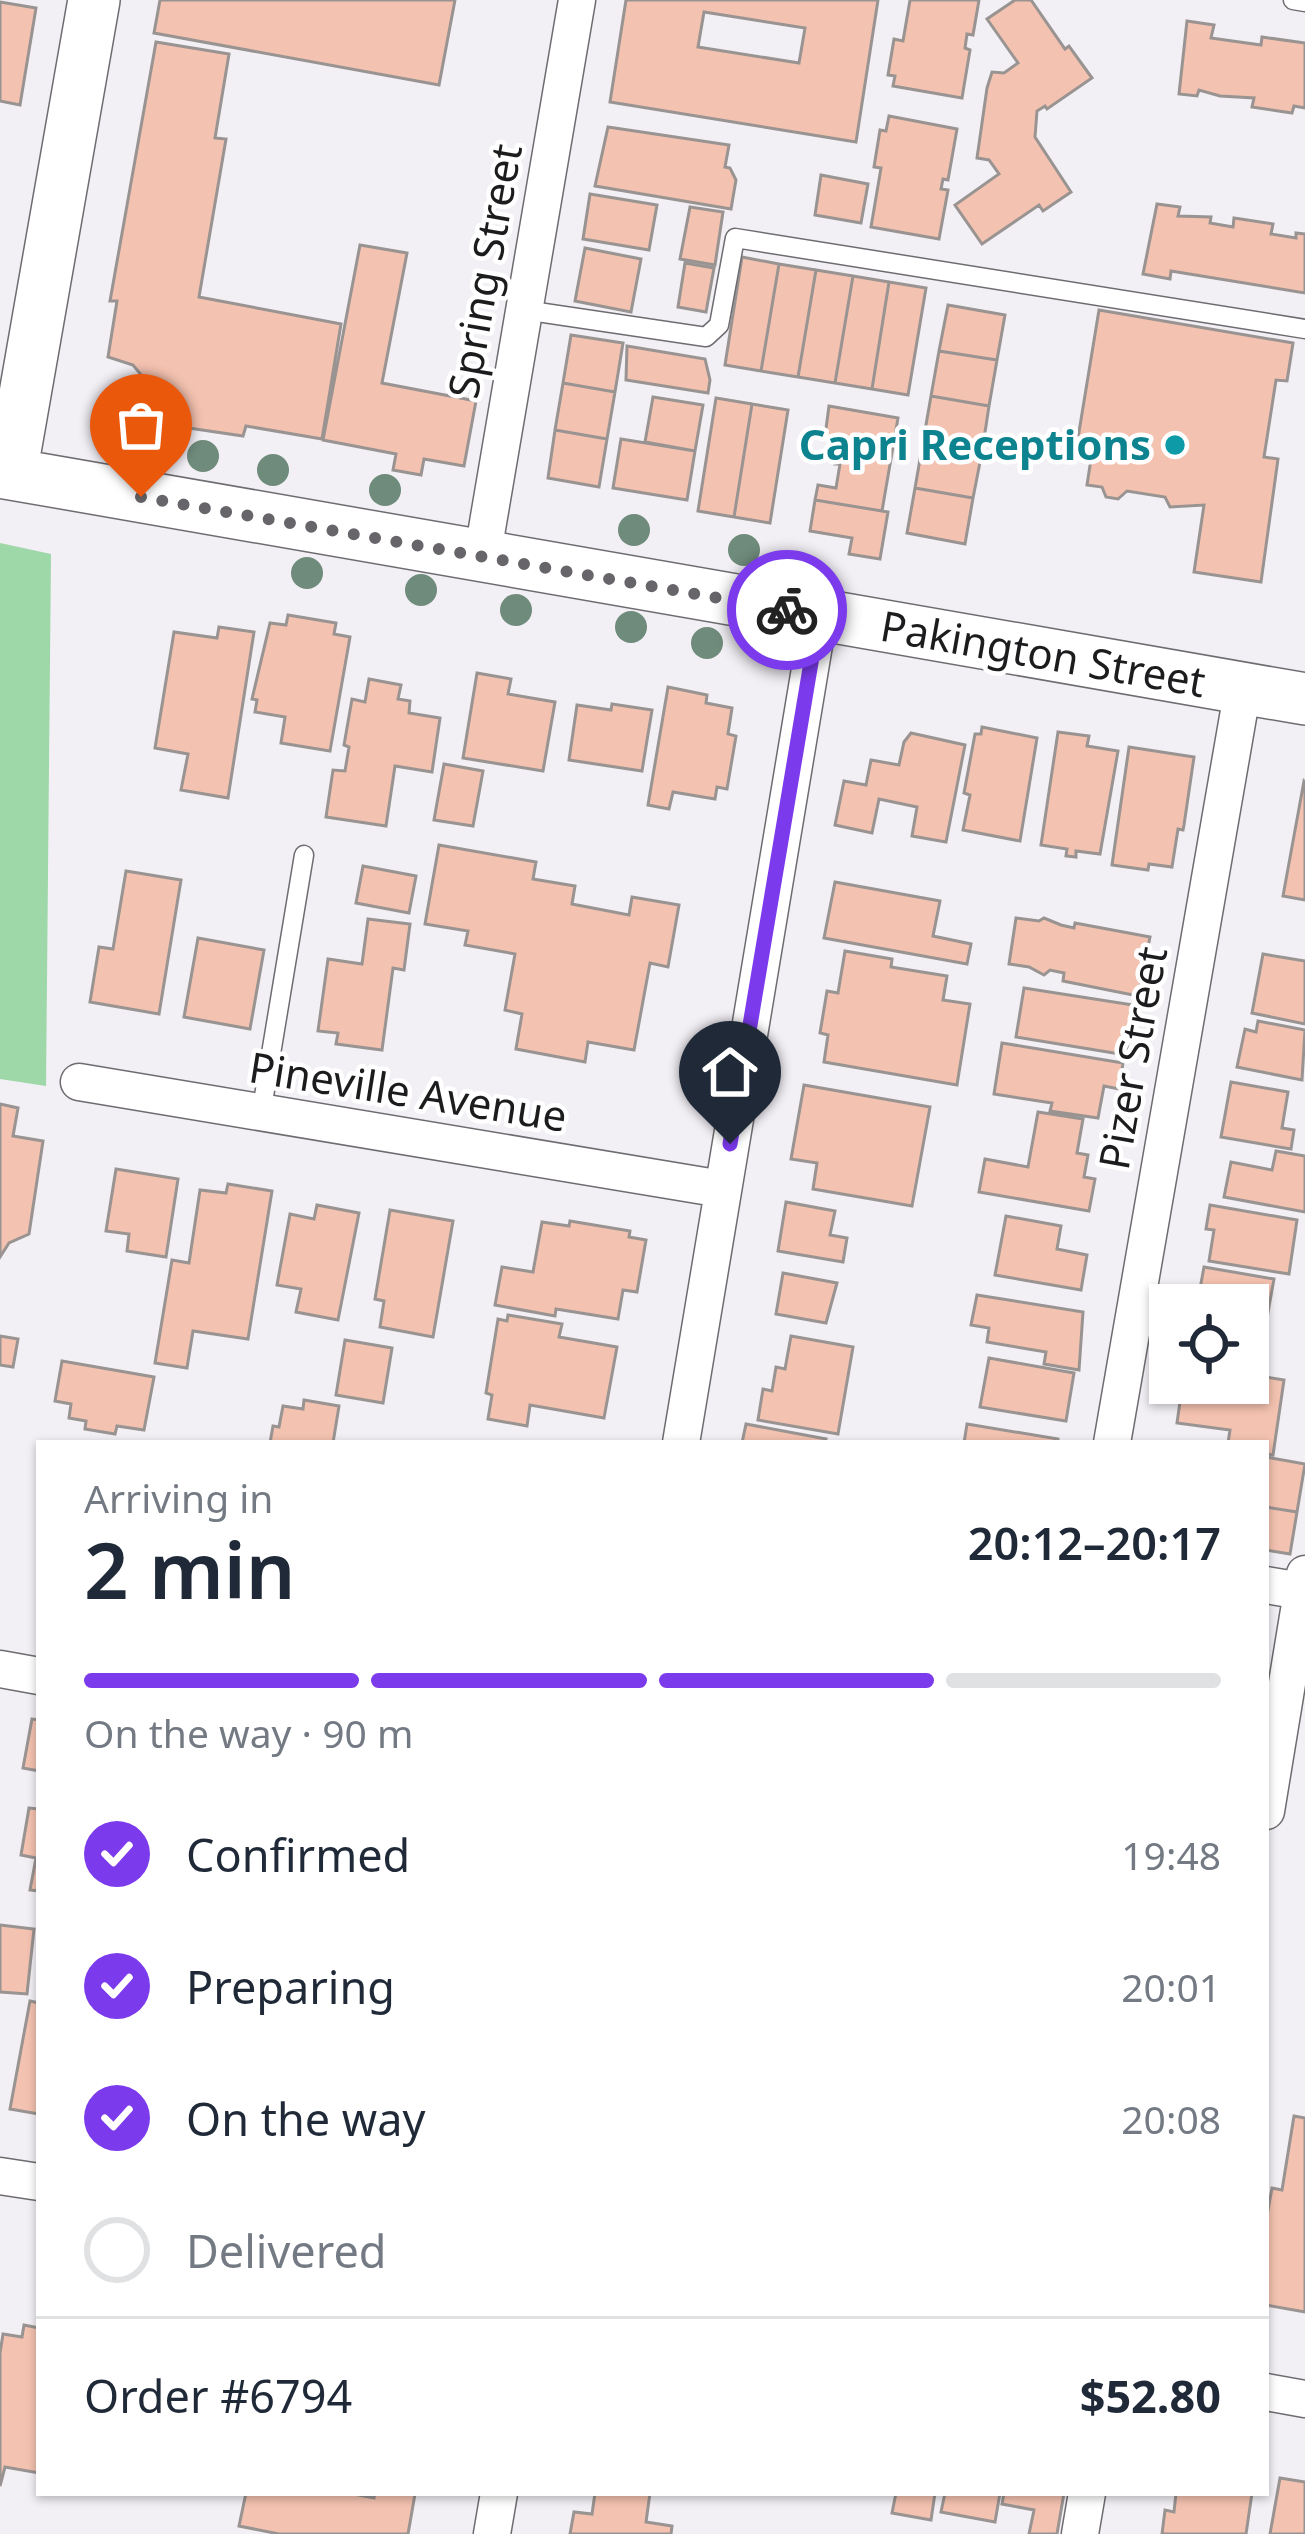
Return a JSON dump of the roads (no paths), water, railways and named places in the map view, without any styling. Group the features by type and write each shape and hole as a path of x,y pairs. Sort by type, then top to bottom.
{"street":[{"path":"6,473 94,0"},
{"name":"Spring Street","path":"482,558 577,0"},
{"name":"Pakington Street","path":"6,473 1305,699"},
{"path":"681,1440 819,615"},
{"name":"Pizer Street","path":"1113,1440 1244,688"},
{"name":"Pineville Avenue","path":"80,1082 722,1189"},
{"path":"1269,1784 1291,1583"},
{"path":"0,1669 36,1675"},
{"path":"0,2176 36,2182"},
{"path":"1269,2392 1305,2398"},
{"path":"492,2534 498,2496"},
{"path":"1080,2534 1086,2496"}],"lane":[{"path":"1293,0 1305,2"},
{"path":"524,310 706,337 718,325 735,238 1305,329"},
{"path":"261,1114 304,855"}],"place":[{"name":"Capri Receptions","path":"1175,445"}]}
